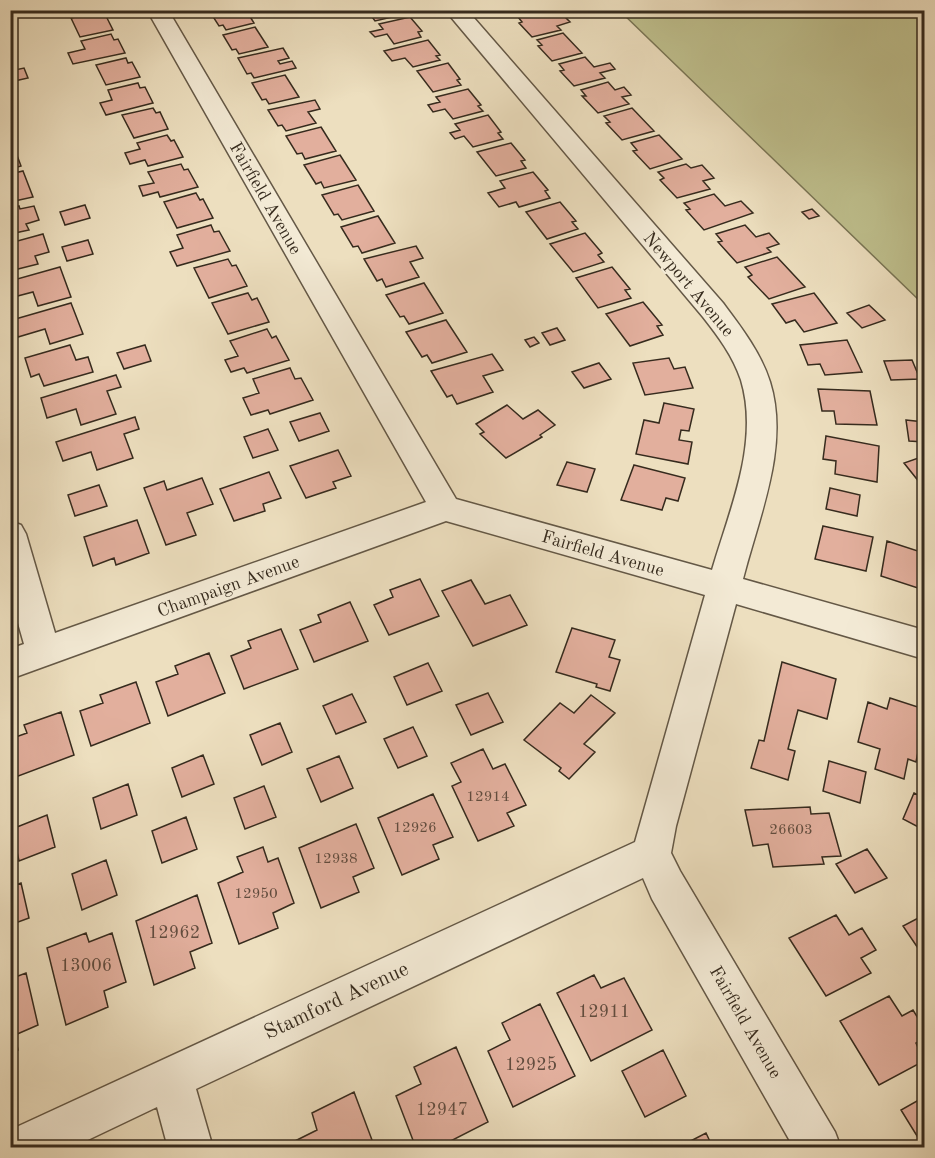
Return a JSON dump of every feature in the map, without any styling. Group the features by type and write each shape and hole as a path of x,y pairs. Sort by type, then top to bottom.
{"street":[{"name":"Fairfield Avenue","path":"157,10 445,508 724,588"},
{"name":"Newport Avenue","path":"454,10 714,310 733,335 752,369 763,411 762,441 759,461 724,588"},
{"name":"Champaign Avenue","path":"10,664 445,508"},
{"path":"10,534 43,652"},
{"path":"652,854 657,826 724,588 924,644"},
{"name":"Fairfield Avenue","path":"652,854 666,885 819,1148"},
{"name":"Stamford Avenue","path":"21,1148 652,854"},
{"path":"171,1077 191,1148"}],"green space":[{"path":"620,11 921,11 924,13 924,305"}],"building":[{"path":"246,10 254,23 226,30 223,25 219,26 210,12"},
{"path":"367,10 398,10 401,15 375,21"},
{"path":"543,11 548,16 561,13 570,22 557,26 561,30 532,37 519,23 522,22 518,17"},
{"path":"100,12 102,17 106,16 113,30 80,37 71,18"},
{"path":"410,17 422,31 418,32 421,37 394,44 387,34 375,37 370,32 383,29 379,24"},
{"path":"255,27 268,47 239,54 236,49 232,50 223,35"},
{"path":"563,33 582,53 552,61 538,46 542,45 537,40"},
{"path":"111,34 114,40 118,39 125,53 73,64 68,53 85,49 81,41"},
{"path":"428,40 440,55 436,56 440,60 413,67 405,58 392,61 384,51"},
{"path":"283,48 289,58 278,61 280,64 292,61 296,68 254,78 251,73 247,74 238,58"},
{"path":"585,57 594,67 610,63 615,69 600,73 605,78 574,86 560,71 564,70 559,64"},
{"path":"126,58 128,63 132,62 140,77 106,85 96,65"},
{"path":"448,63 460,79 457,80 461,85 433,92 417,71"},
{"path":"24,68 28,78 10,82 10,71"},
{"path":"285,75 299,97 269,104 266,99 262,100 252,83"},
{"path":"608,82 615,90 624,87 631,95 622,97 629,104 598,113 582,96 586,96 581,90"},
{"path":"138,83 140,88 145,87 153,103 106,115 100,103 112,100 108,90"},
{"path":"468,89 483,111 453,119 445,109 433,112 428,105 440,102 436,97"},
{"path":"315,100 320,109 308,112 316,123 286,131 282,125 278,126 268,110"},
{"path":"153,108 156,113 160,112 168,129 134,138 122,115"},
{"path":"632,108 654,131 622,140 606,123 610,122 604,116"},
{"path":"488,115 501,132 498,133 503,139 473,147 464,136 455,139 450,133 460,130 455,124"},
{"path":"321,127 336,151 305,159 302,153 297,154 286,136"},
{"path":"167,135 171,141 174,140 183,157 148,166 145,160 130,164 125,153 140,149 137,143"},
{"path":"659,135 682,159 650,169 633,151 637,150 631,143"},
{"path":"12,142 21,166 10,169 10,143"},
{"path":"511,143 525,160 521,161 526,168 496,176 477,152"},
{"path":"340,155 356,180 324,188 321,182 316,184 304,165"},
{"path":"181,164 184,170 188,169 198,187 160,197 158,192 143,196 139,186 154,183 148,172"},
{"path":"686,164 691,168 702,165 714,178 703,181 710,189 677,198 660,180 664,178 658,172"},
{"path":"23,171 33,197 10,202 10,174"},
{"path":"533,172 548,190 545,191 550,198 519,207 516,202 499,207 488,193 505,188 500,181"},
{"path":"358,185 374,211 342,220 338,214 334,215 322,195"},
{"path":"196,193 200,200 203,199 213,218 177,228 164,202"},
{"path":"714,194 725,206 741,201 753,213 704,230 686,210 690,209 684,203"},
{"path":"560,202 576,221 572,222 578,229 547,239 526,212"},
{"path":"85,205 90,218 65,225 60,212"},
{"path":"19,206 20,209 34,206 39,220 26,224 29,230 10,234 10,208"},
{"path":"812,209 819,216 809,219 802,212"},
{"path":"378,216 395,243 362,253 358,246 353,247 341,227"},
{"path":"211,225 214,232 219,231 230,251 177,266 170,252 183,248 177,235"},
{"path":"745,225 756,237 769,233 779,244 767,248 771,252 737,263 718,242 722,241 716,234"},
{"path":"585,233 602,253 598,255 604,262 573,272 550,244"},
{"path":"43,234 49,252 35,256 38,264 10,271 10,243"},
{"path":"88,240 93,254 67,261 62,247"},
{"path":"416,246 423,258 410,262 419,277 386,287 382,279 377,281 364,259"},
{"path":"777,257 805,287 769,299 748,277 752,275 745,267"},
{"path":"228,259 232,266 236,265 247,286 209,298 194,268"},
{"path":"60,267 71,297 38,306 33,292 10,298 10,281"},
{"path":"612,267 630,289 625,290 631,298 598,308 576,278"},
{"path":"424,283 443,313 409,324 404,316 400,317 386,295"},
{"path":"248,293 252,300 257,298 269,322 228,334 212,303"},
{"path":"814,293 837,323 804,332 795,320 786,323 772,304"},
{"path":"643,302 662,325 657,326 663,335 630,346 606,314"},
{"path":"71,303 83,334 50,344 45,329 18,337 12,320"},
{"path":"869,305 885,320 862,328 847,313"},
{"path":"446,320 467,352 432,363 427,355 422,357 406,332"},
{"path":"557,328 565,340 550,345 542,333"},
{"path":"267,329 272,338 276,336 289,360 247,373 244,368 231,372 225,360 238,356 230,341"},
{"path":"534,337 539,343 530,347 525,340"},
{"path":"847,340 862,372 825,375 820,364 808,365 800,345"},
{"path":"70,345 76,360 88,357 93,372 44,386 39,374 31,377 25,358"},
{"path":"145,345 151,361 124,369 117,353"},
{"path":"492,354 503,370 483,376 493,392 457,404 452,395 447,397 431,371"},
{"path":"669,358 674,369 685,367 693,388 645,395 633,363"},
{"path":"912,360 920,379 891,380 884,361"},
{"path":"599,363 611,379 584,388 572,372"},
{"path":"290,368 295,379 301,378 313,400 270,414 268,410 251,415 243,398 259,393 253,379"},
{"path":"116,375 121,387 107,391 116,414 81,425 76,409 47,418 41,398"},
{"path":"818,389 870,391 877,425 836,424 834,411 822,411"},
{"path":"664,403 694,409 689,431 681,430 679,440 692,442 688,464 636,454 644,420 659,423"},
{"path":"507,405 523,419 538,410 555,425 540,435 542,437 506,458 480,434 484,432 476,424"},
{"path":"320,413 329,431 299,441 290,422"},
{"path":"135,417 139,429 124,434 133,458 97,470 91,452 63,461 56,442"},
{"path":"906,420 924,422 924,442 909,441"},
{"path":"268,429 278,450 253,458 244,437"},
{"path":"826,436 879,446 877,482 835,474 836,461 823,459"},
{"path":"338,450 351,476 333,482 336,488 306,498 290,466"},
{"path":"924,456 924,481 920,483 904,463"},
{"path":"567,462 595,469 587,492 557,485"},
{"path":"634,465 685,478 678,501 666,498 662,510 621,500"},
{"path":"269,472 281,498 263,504 265,511 234,521 220,489"},
{"path":"202,478 213,504 187,513 196,535 166,545 144,488 164,481 167,490"},
{"path":"99,485 107,506 75,516 68,495"},
{"path":"830,488 860,495 857,516 826,509"},
{"path":"137,520 149,553 116,565 114,558 93,566 84,537"},
{"path":"823,526 873,537 866,571 815,559"},
{"path":"887,541 924,553 924,590 881,576"},
{"path":"420,579 439,616 389,635 374,605 393,597 390,590"},
{"path":"471,580 485,604 510,595 527,625 473,646 442,591"},
{"path":"350,602 368,641 314,662 300,630 321,622 318,615"},
{"path":"572,628 615,640 609,657 620,660 610,691 596,687 597,684 556,672"},
{"path":"281,629 298,669 244,689 231,656 251,648 248,641"},
{"path":"209,653 225,693 168,716 156,682 178,674 175,666"},
{"path":"782,662 836,679 827,719 798,710 788,749 795,751 788,780 751,768 759,740 764,741"},
{"path":"428,663 442,691 407,705 394,677"},
{"path":"136,682 150,723 91,746 80,711 103,703 100,695"},
{"path":"488,693 503,722 471,735 456,705"},
{"path":"352,694 366,722 336,734 323,706"},
{"path":"591,695 615,713 584,744 595,752 569,779 559,771 561,768 524,740 560,703 574,713"},
{"path":"890,698 924,709 924,722 916,762 908,759 904,779 875,769 880,749 858,742 868,702 887,709"},
{"path":"61,712 74,755 13,778 10,739 27,733 24,725"},
{"path":"280,723 292,752 262,765 250,735"},
{"path":"413,727 427,756 398,768 384,739"},
{"path":"483,749 493,769 505,764 526,805 507,813 514,826 478,841 452,786 461,782 451,763"},
{"path":"203,755 214,784 182,797 172,768"},
{"path":"339,756 353,788 321,802 307,769"},
{"path":"829,761 866,772 860,803 823,791"},
{"path":"128,784 137,815 101,829 93,798"},
{"path":"264,786 276,817 245,829 234,798"},
{"path":"914,793 924,798 924,830 903,819"},
{"path":"433,794 453,837 433,845 439,859 402,875 378,818"},
{"path":"810,807 811,814 829,813 841,856 822,857 824,864 773,867 768,844 753,846 745,810"},
{"path":"47,815 55,847 19,861 12,829"},
{"path":"186,817 197,849 162,863 152,831"},
{"path":"356,824 374,868 353,877 359,892 321,908 299,848"},
{"path":"263,847 268,862 278,858 294,903 273,913 278,928 239,944 218,883 243,872 237,857"},
{"path":"867,849 887,878 855,893 836,864"},
{"path":"106,860 117,895 82,910 72,874"},
{"path":"21,883 29,918 10,925 10,887"},
{"path":"197,895 212,943 190,952 195,968 154,985 136,921"},
{"path":"836,915 849,935 862,928 876,950 861,958 871,973 826,996 789,938"},
{"path":"924,915 924,957 903,926"},
{"path":"86,933 89,942 112,933 126,982 104,991 108,1007 66,1025 47,948"},
{"path":"26,973 38,1025 15,1035 18,1050 10,1054 10,979"},
{"path":"594,975 601,988 624,978 652,1030 591,1061 557,993"},
{"path":"889,996 902,1016 913,1010 924,1028 924,1038 916,1043 924,1061 879,1085 840,1021"},
{"path":"540,1004 575,1076 513,1107 488,1051 510,1040 502,1023"},
{"path":"456,1047 488,1122 437,1148 416,1148 396,1096 421,1084 414,1067"},
{"path":"663,1050 686,1096 645,1117 622,1071"},
{"path":"354,1092 375,1148 297,1148 295,1141 317,1130 312,1113"},
{"path":"924,1097 924,1148 920,1148 918,1146 922,1144 901,1110"},
{"path":"706,1133 713,1148 677,1148"}]}
